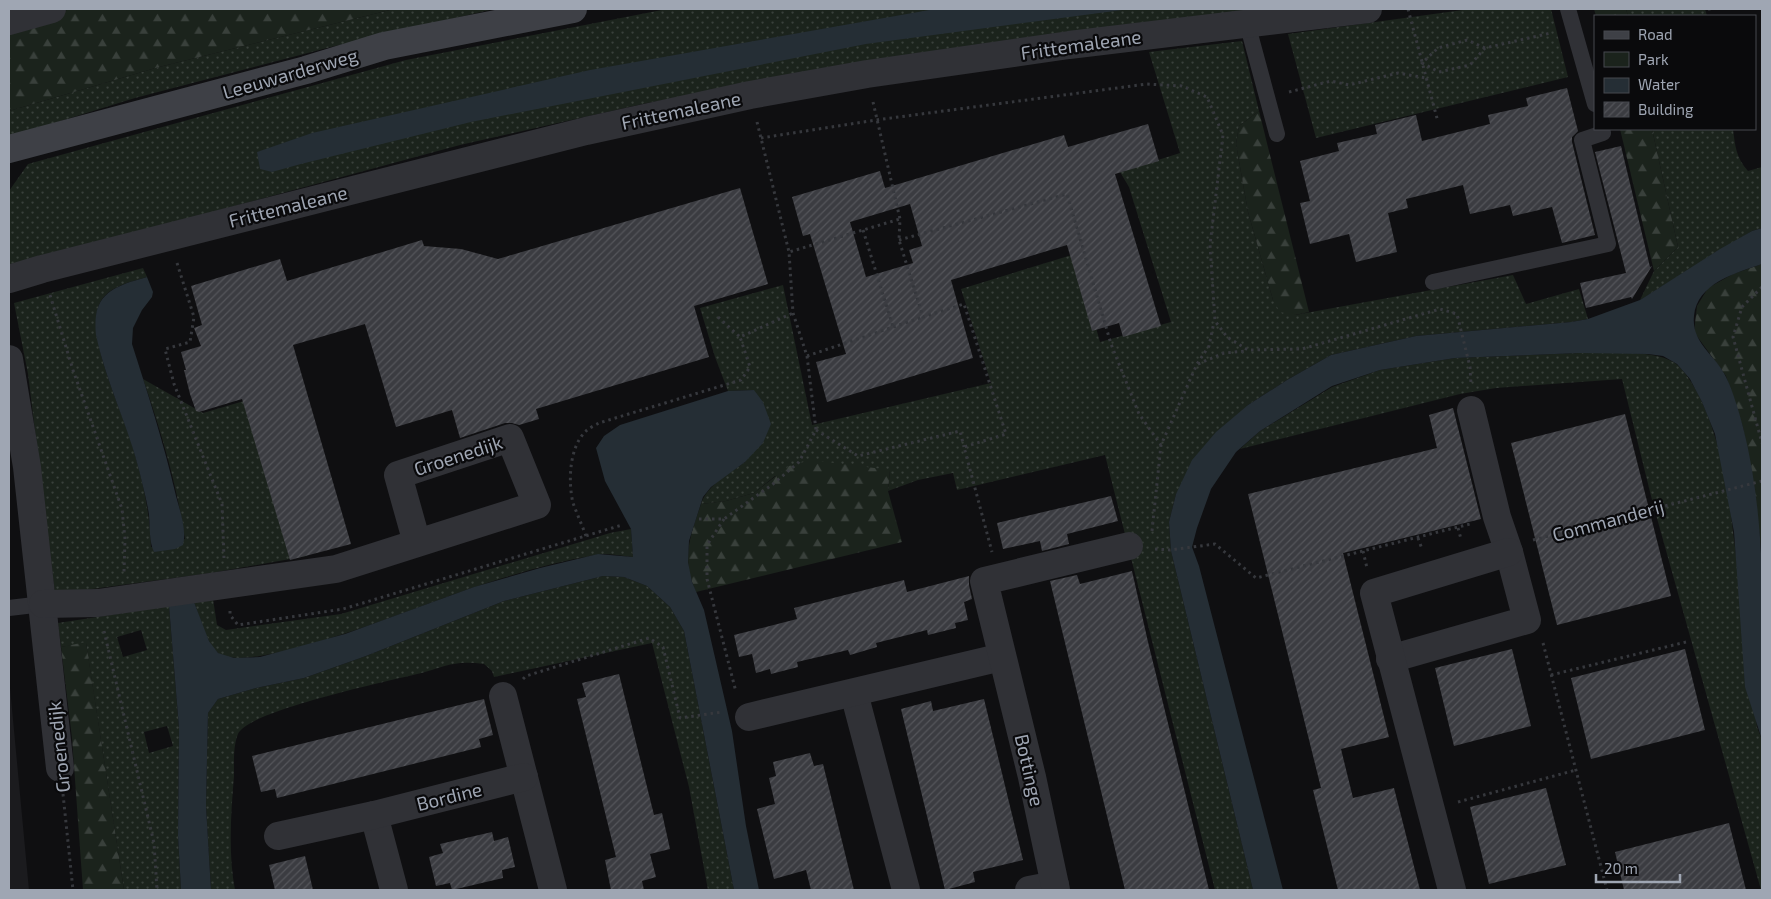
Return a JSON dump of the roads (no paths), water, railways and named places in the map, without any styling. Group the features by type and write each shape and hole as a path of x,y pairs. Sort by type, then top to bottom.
{"main road":[{"name":"Leeuwarderweg","path":"9,149 306,70 384,46 573,9"}],"street":[{"path":"9,21 52,9"},
{"name":"Frittemaleane","path":"9,279 586,130 750,95 867,74 1069,45 1368,9"},
{"name":"Groenedijk","path":"9,359 27,467 60,768"},
{"path":"1390,659 1527,620 1509,552 1497,517 1471,410"},
{"name":"Groenedijk","path":"43,604 110,601 336,569 537,505 510,438 398,475 417,543"},
{"name":"Bottinge","path":"1047,888 1032,777 984,582 1140,543"},
{"path":"1452,890 1374,593 1509,552"},
{"path":"739,709 854,693 1002,657"},
{"path":"854,693 906,890"},
{"path":"503,696 553,890"},
{"name":"Bordine","path":"278,836 374,815 524,777"},
{"path":"374,815 394,890"}],"lane":[{"path":"1568,9 1594,100"},
{"path":"1247,23 1277,134"},
{"path":"1434,282 1608,244 1582,140 1603,133 1602,130"},
{"path":"9,608 43,604"}],"water":[{"path":"935,9 1130,9 866,44 471,122 272,172 260,169 257,152 312,133 590,70"},
{"path":"1762,228 1762,264 1741,271 1710,287 1702,295 1697,305 1694,325 1700,341 1722,369 1731,389 1743,427 1751,465 1757,504 1762,583 1762,740 1745,687 1734,532 1715,434 1690,379 1677,364 1663,356 1648,354 1579,353 1455,358 1380,370 1332,386 1260,431 1236,452 1211,489 1192,547 1199,566 1283,890 1253,890 1171,551 1169,522 1176,494 1192,460 1216,432 1248,405 1331,355 1416,336 1588,319 1640,300 1720,249 1752,231"},
{"path":"147,277 153,292 152,297 142,310 133,328 132,344 150,400 184,527 183,545 175,549 154,552 150,539 149,515 140,474 100,353 95,328 98,308 107,294 120,286"},
{"path":"754,390 763,402 771,424 763,443 745,462 711,487 703,497 689,541 688,562 692,582 704,610 732,731 746,826 759,890 734,890 684,631 670,607 647,586 624,577 603,576 504,601 366,656 304,678 256,688 218,699 208,713 206,806 211,890 181,890 178,836 179,728 169,606 194,602 209,641 218,653 234,658 260,657 345,634 474,587 540,568 598,554 633,557 631,529 605,481 596,448 604,436 620,425 728,391"}]}
